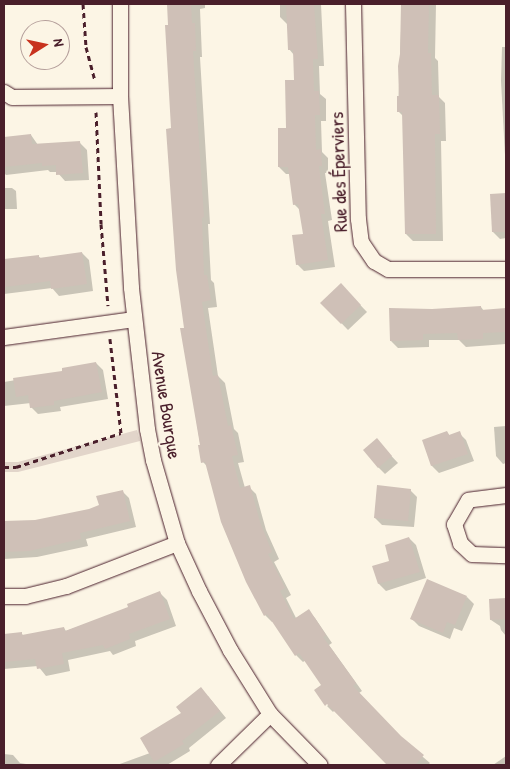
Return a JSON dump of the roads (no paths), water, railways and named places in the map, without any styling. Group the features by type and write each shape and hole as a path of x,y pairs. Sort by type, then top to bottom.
{"street":[{"name":"Avenue Bourque","path":"120,4 120,96 134,319 147,429 177,543 230,650 270,714 320,765"},
{"name":"Rue des Éperviers","path":"353,4 358,219 362,242 374,261 388,269 506,269"},
{"path":"4,92 12,97 120,96"},
{"path":"4,338 134,319"},
{"path":"506,495 468,500 454,524 460,543 472,554 506,555"},
{"path":"4,596 25,596 66,586 177,543"},
{"path":"218,765 270,714"}]}
